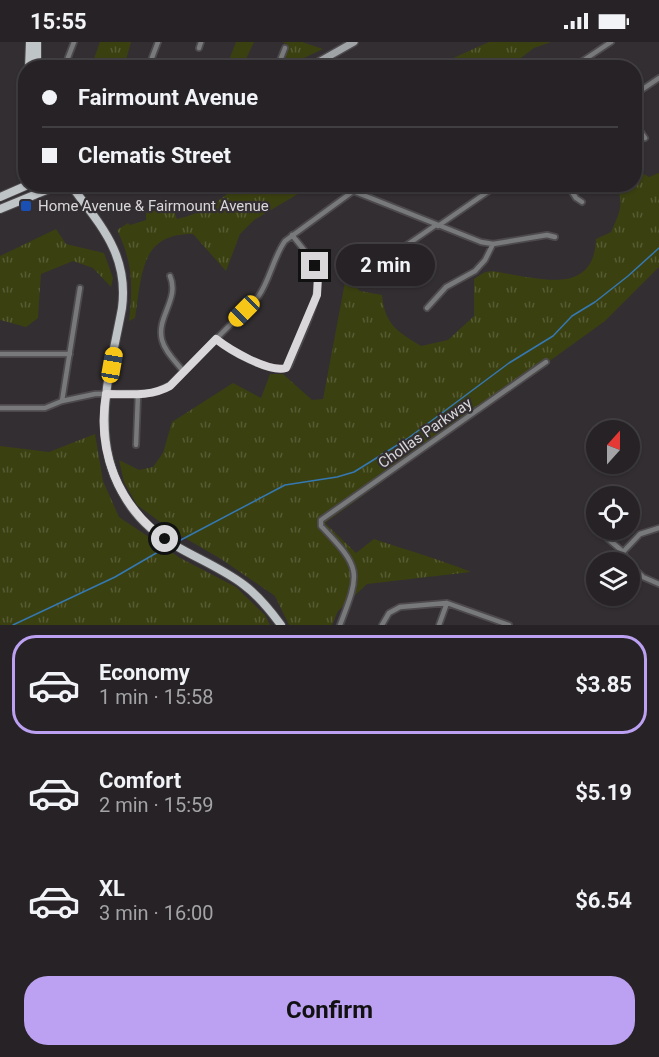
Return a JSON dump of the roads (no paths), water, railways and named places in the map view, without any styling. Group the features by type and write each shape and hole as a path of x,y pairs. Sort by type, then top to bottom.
{"main road":[{"path":"29,60 30,42"},
{"path":"37,42 37,60"},
{"path":"322,60 354,42"},
{"path":"0,197 18,189"},
{"path":"0,210 42,192"},
{"path":"76,192 108,235 122,271 123,308 104,410 104,439 109,466 119,488 136,513 165,539 245,585 266,604 281,625"}],"street":[{"path":"67,60 74,42"},
{"path":"151,60 158,42"},
{"path":"584,60 611,42"},
{"path":"280,60 285,48"},
{"path":"642,90 659,78"},
{"path":"642,134 645,138"},
{"path":"0,408 37,409 85,395 138,394 162,390 258,297 266,285 280,248 292,235 352,192"},
{"path":"355,192 481,242 492,244 547,235 555,237"},
{"path":"380,260 395,253 487,192"},
{"path":"572,192 582,202"},
{"path":"216,339 231,351 277,369 289,366 317,295 318,276 315,266 292,235"},
{"path":"427,308 446,287 475,271 485,260 492,244"},
{"path":"170,276 174,284 174,291 161,326 162,339 166,350 183,371"},
{"path":"62,401 80,288"},
{"path":"0,354 70,354"},
{"name":"Chollas Parkway","path":"340,625 354,590 354,570 345,552 321,526 321,520 546,362"},
{"path":"136,445 138,394"},
{"path":"609,540 623,552 640,534 659,528"},
{"path":"640,574 659,584"},
{"path":"439,625 447,603"},
{"path":"382,625 394,610 400,607 447,603 497,623 509,625"}],"waterway":[{"path":"177,542 285,485 354,472 407,439 509,363 553,336 572,316 595,302 659,248"},
{"path":"13,625 115,577 170,545"}],"place":[{"name":"Home Avenue & Fairmount Avenue","path":"26,206"}]}
